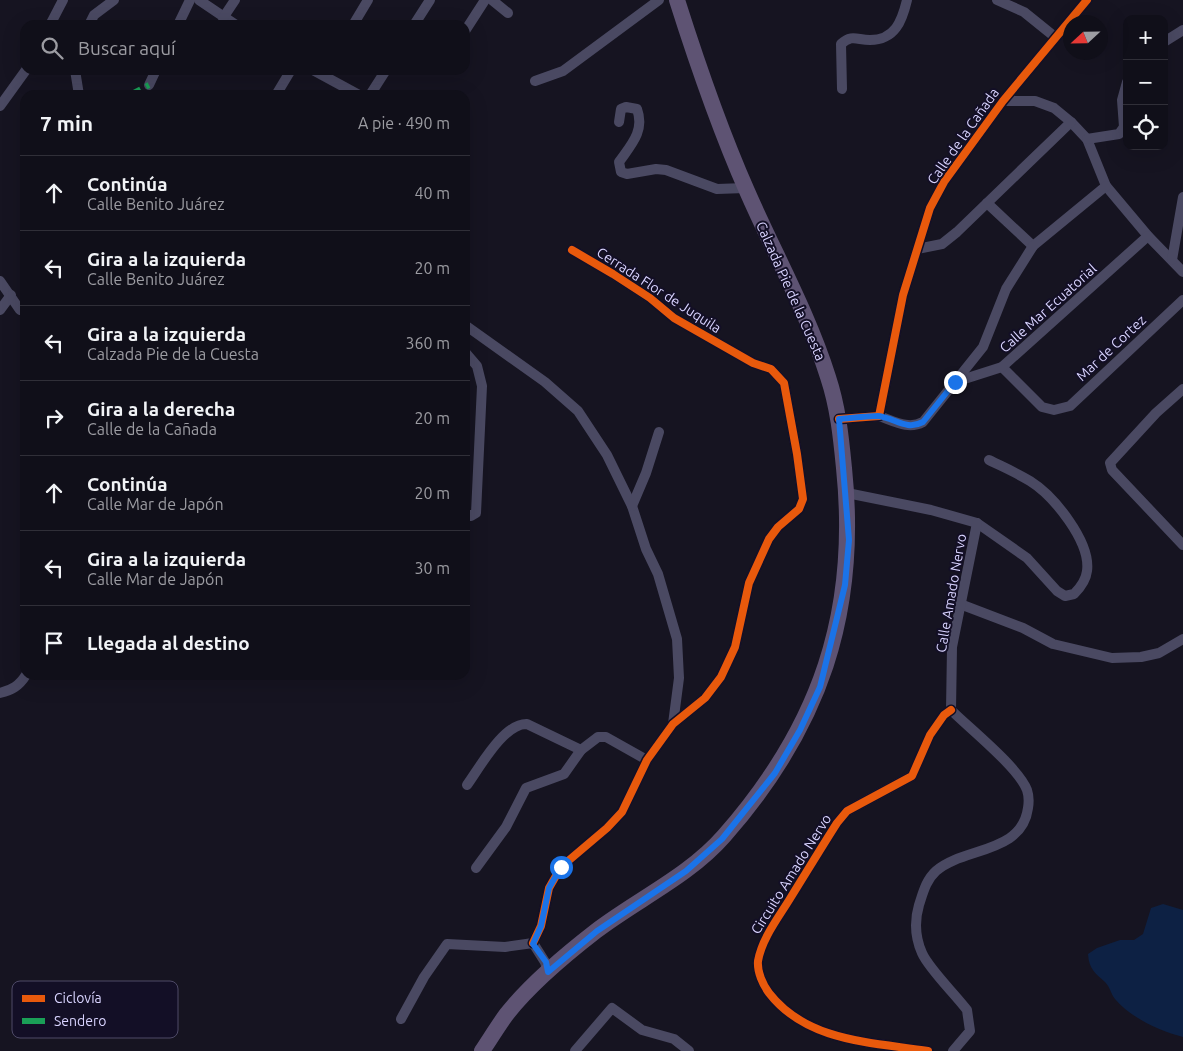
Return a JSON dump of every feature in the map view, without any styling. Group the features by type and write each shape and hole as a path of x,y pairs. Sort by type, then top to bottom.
{"main road":[{"name":"Calzada Pie de la Cuesta","path":"482,1051 507,1013 548,972 597,931 686,871 722,839 775,773 800,730 820,687 845,585 849,540 847,493 839,419 829,379 816,342 745,188 677,0"}],"street":[{"path":"53,20 63,0"},
{"path":"92,20 94,15 114,0"},
{"path":"180,20 190,0"},
{"path":"199,0 227,20"},
{"path":"223,18 235,0"},
{"path":"356,20 368,0"},
{"path":"417,20 430,0"},
{"path":"470,23 485,0"},
{"path":"492,0 508,13"},
{"path":"535,82 563,71 659,0"},
{"path":"842,90 841,44 854,36 870,40 885,38 895,31 903,18 907,0"},
{"path":"997,0 1024,12 1054,37"},
{"name":"Calle de la Cañada","path":"879,416 903,295 930,208 944,182 1003,101 1054,37 1087,0"},
{"path":"1168,39 1183,30"},
{"path":"0,106 22,75"},
{"path":"76,75 79,90"},
{"path":"149,85 154,75"},
{"path":"279,90 288,75"},
{"path":"321,75 346,90"},
{"path":"373,90 383,75"},
{"path":"1087,139 1119,134 1124,127 1123,96"},
{"path":"1003,101 1035,101 1054,108 1071,122 1087,139 1106,186 1148,236 1176,255"},
{"path":"619,122 621,109 633,107 637,110 641,125 630,148 619,162 621,172 626,174 656,169 666,170 717,188 745,188"},
{"path":"917,248 942,244 1071,122"},
{"path":"839,419 879,416 908,426 923,422 983,347 1006,289 1032,246 1106,186"},
{"path":"1183,197 1176,255 1183,272"},
{"path":"987,203 1032,246"},
{"name":"Calle Mar Ecuatorial","path":"955,382 1002,367 1148,236"},
{"name":"Cerrada Flor de Juquila","path":"572,250 621,279 674,318 753,364 771,369 784,384 803,499 799,509 778,527 769,539 749,583 734,647 720,677 705,698 673,724"},
{"path":"0,281 20,310"},
{"path":"0,310 11,296"},
{"name":"Mar de Cortez","path":"1002,367 1042,407 1054,410 1070,406 1183,300"},
{"path":"470,329 545,382 578,411 607,456 632,506 646,549 658,574 677,639 679,678 673,724 647,760 622,812 607,828 561,867 549,888 541,926 533,944"},
{"path":"470,358 477,366 482,386 476,513 470,516"},
{"path":"1183,389 1156,413 1110,463 1112,470 1183,545"},
{"path":"632,506 646,473 659,432"},
{"path":"977,523 1027,558 1056,591 1064,596 1074,594 1083,584 1088,573 1088,559 1082,544 1060,508 1032,482 989,460"},
{"name":"Calle Amado Nervo","path":"847,493 931,510 977,523 952,647 951,710"},
{"path":"960,604 1023,628 1053,644 1112,658 1141,657 1159,653 1183,639"},
{"path":"0,693 11,690 21,684 23,680"},
{"path":"951,710 1016,775 1026,788 1029,801 1027,819 1014,835 984,851 948,863 935,872 926,884 916,916 916,935 923,954 967,1010 970,1020 970,1031 953,1051"},
{"name":"Circuito Amado Nervo","path":"928,1051 831,1036 814,1028 792,1016 776,1001 763,985 758,964 770,930 837,823 847,811 912,776 930,735 944,715 951,710"},
{"path":"467,785 506,732 517,724 527,724 581,750"},
{"path":"476,868 506,827 526,788 564,774 581,750 598,737 606,737 647,760"},
{"path":"401,1019 424,977 447,944 505,947 533,944"},
{"path":"533,944 546,962 548,972"},
{"path":"575,1051 612,1008 642,1030 674,1039 689,1051"}],"water":[{"path":"1163,904 1183,910 1183,1037 1137,1018 1122,1006 1115,999 1107,984 1093,970 1088,954 1097,948 1120,940 1134,940 1143,934 1151,908"}],"marked path":[{"path":"140,90 149,85"}],"cycle path":[{"path":"839,419 879,416 903,295 930,208 944,182 1003,101 1087,0"},
{"path":"533,943 541,926 549,888 561,867 607,828 622,812 647,760 673,724 705,698 721,677 735,647 749,583 769,539 778,527 799,509 803,499 784,383 771,369 753,363 674,318 650,298 572,250"},
{"path":"928,1051 841,1037 821,1031 802,1021 784,1009 769,993 758,970 758,961 763,944 772,928 837,823 847,811 912,776 930,735 944,715 951,710"}],"route":[{"path":"561,867 549,888 541,926 533,944 546,962 548,972 597,931 686,871 722,839 747,809 775,773 800,730 820,687 835,628 845,585 849,540 847,493 839,419 879,416 908,426 916,425 923,422 955,382"}]}
